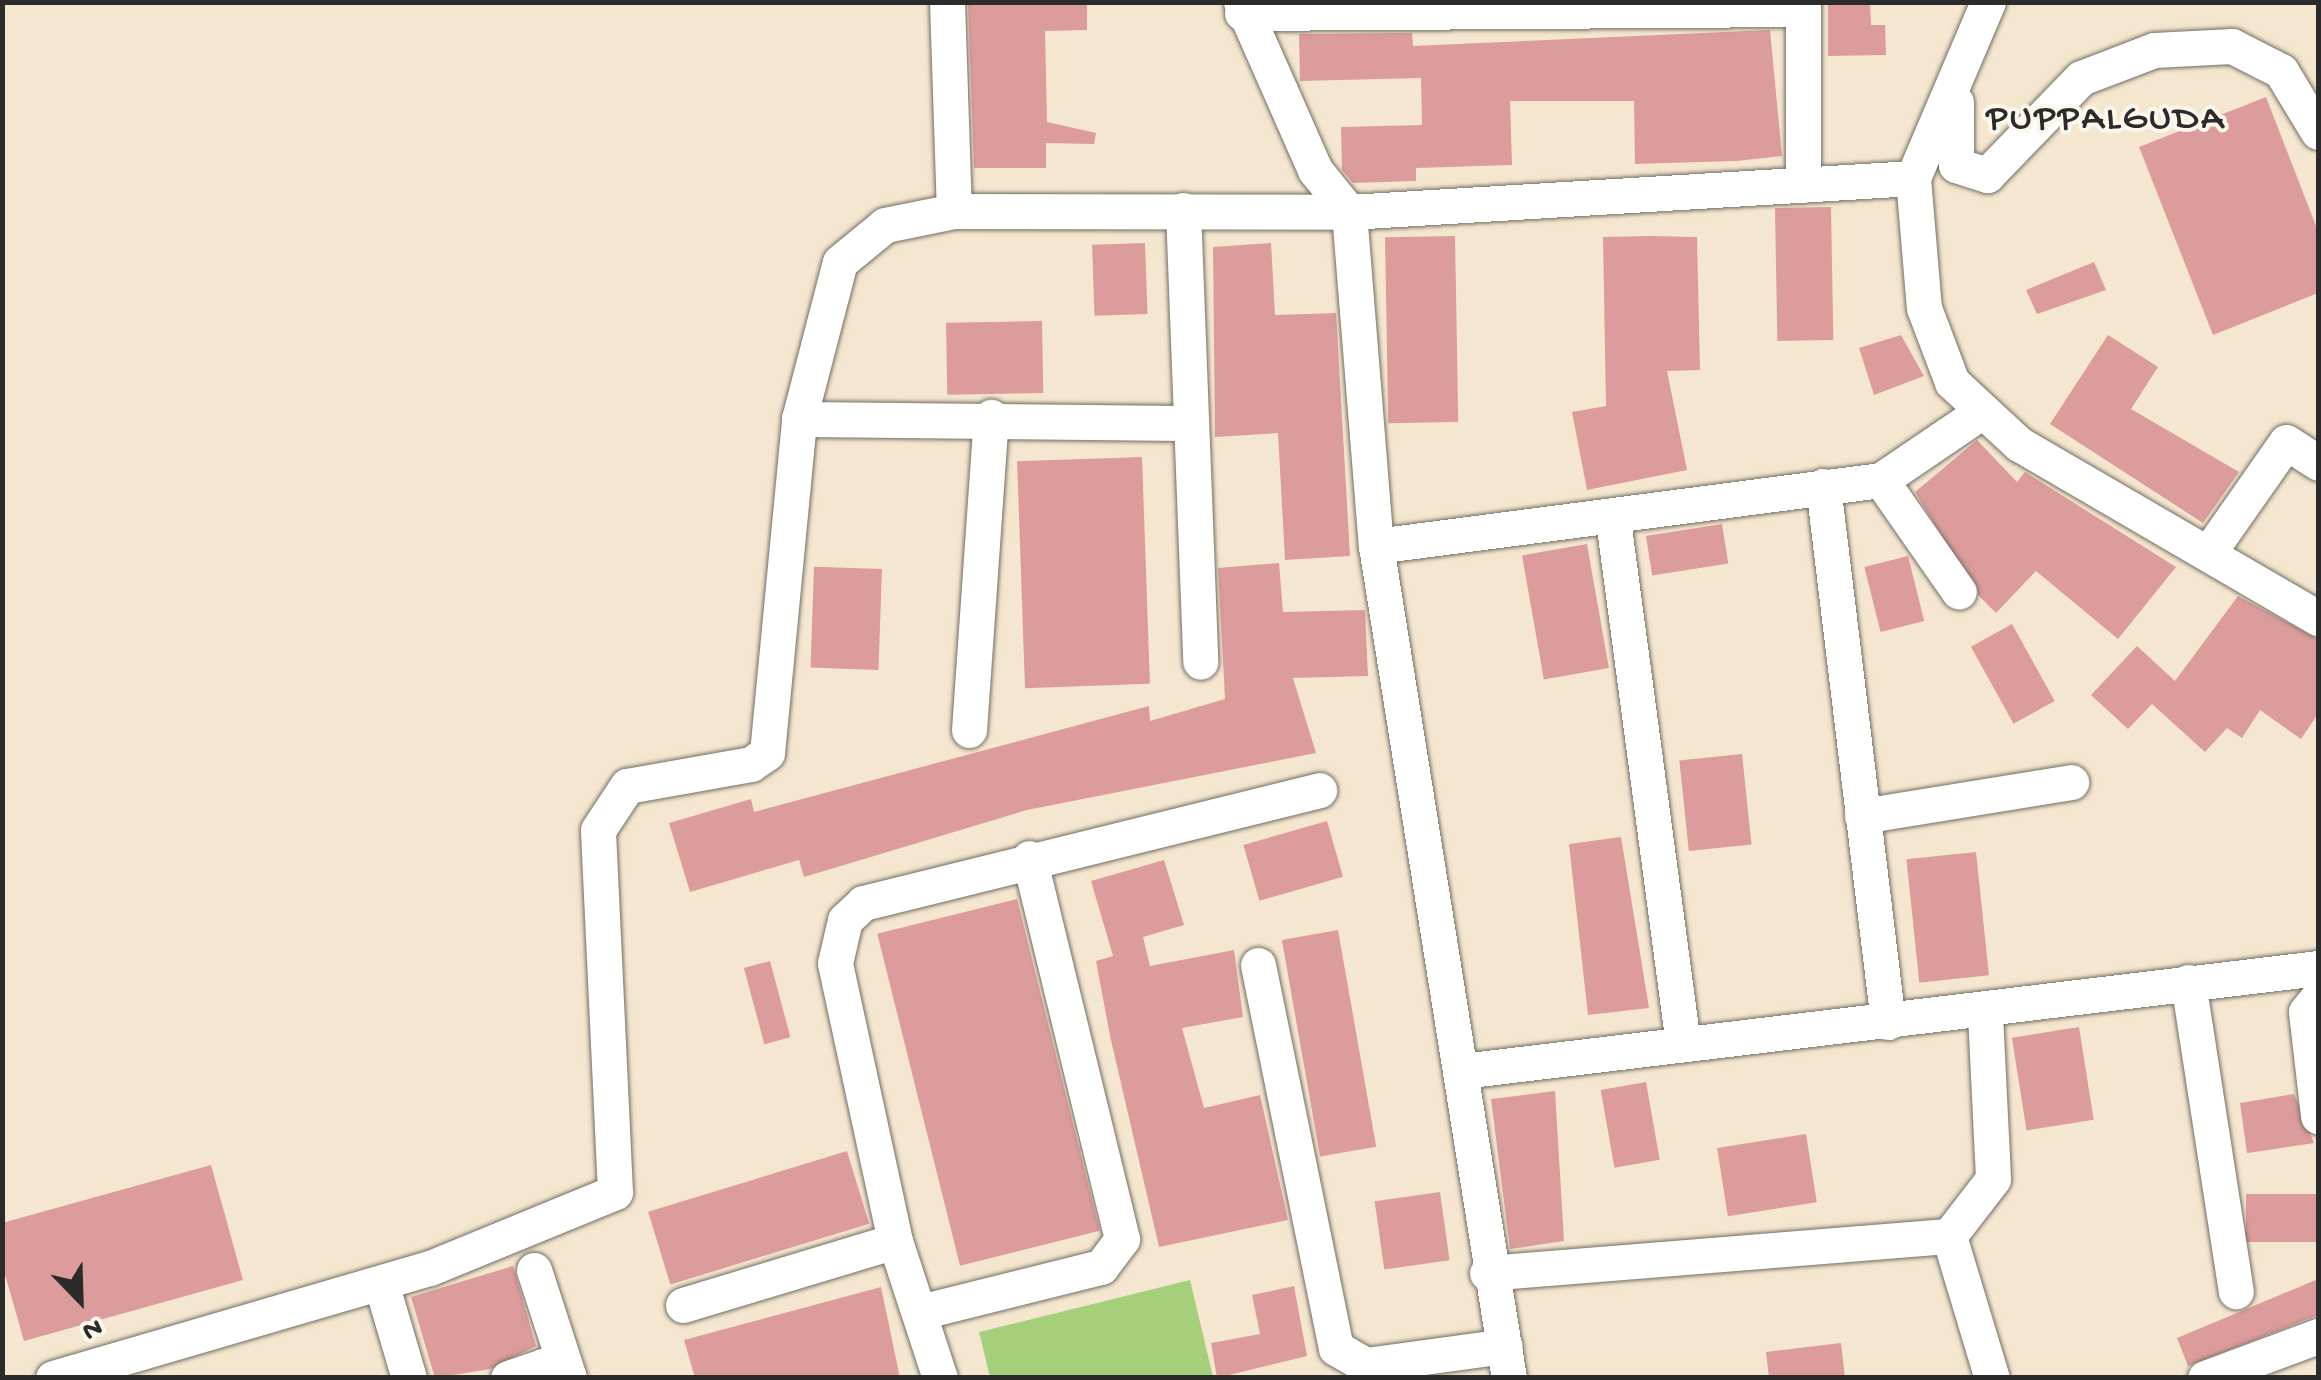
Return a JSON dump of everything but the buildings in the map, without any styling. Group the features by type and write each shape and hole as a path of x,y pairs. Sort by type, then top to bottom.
{"street":[{"path":"947,2 954,211"},
{"path":"1988,2 1962,53 1913,178 1916,259 1936,352 1978,414 2318,618"},
{"path":"1258,965 1336,1348 1366,1365 1507,1362 1488,1273 1462,1070 1376,546 1349,212 1315,170 1242,8 1804,6 1804,186"},
{"path":"1962,53 1952,148 1970,175 2004,167 2081,78 2154,50 2232,46 2260,54 2318,132"},
{"path":"53,1378 381,1283 614,1192 598,830 627,786 751,764 766,753 798,419 840,262 884,225 954,211 1349,212 1913,178"},
{"path":"1183,210 1200,662"},
{"path":"1376,546 1613,520 1881,480 1978,414"},
{"path":"969,730 991,418"},
{"path":"798,419 1188,422"},
{"path":"2209,552 2286,442 2318,463"},
{"path":"1881,480 1958,592"},
{"path":"1823,486 1888,1022"},
{"path":"1613,520 1682,1044"},
{"path":"1862,816 2072,782"},
{"path":"940,1378 895,1240 836,934 863,903 1029,858 1319,790"},
{"path":"920,1312 1101,1267 1122,1239 1029,858"},
{"path":"1462,1070 1985,1014 2188,982 2318,968"},
{"path":"2188,982 2236,1291"},
{"path":"2318,996 2306,1012 2318,1116"},
{"path":"1488,1273 1948,1236 1994,1178 1985,1014"},
{"path":"1948,1236 1992,1378"},
{"path":"683,1306 895,1240"},
{"path":"534,1270 570,1378"},
{"path":"381,1283 409,1378"},
{"path":"2205,1378 2318,1336"},
{"path":"508,1378 543,1366 558,1378"}],"green space":[{"path":"1190,1280 1213,1377 990,1377 979,1332"}],"district":[{"name":"PUPPALGUDA","path":"2106,121"}]}
